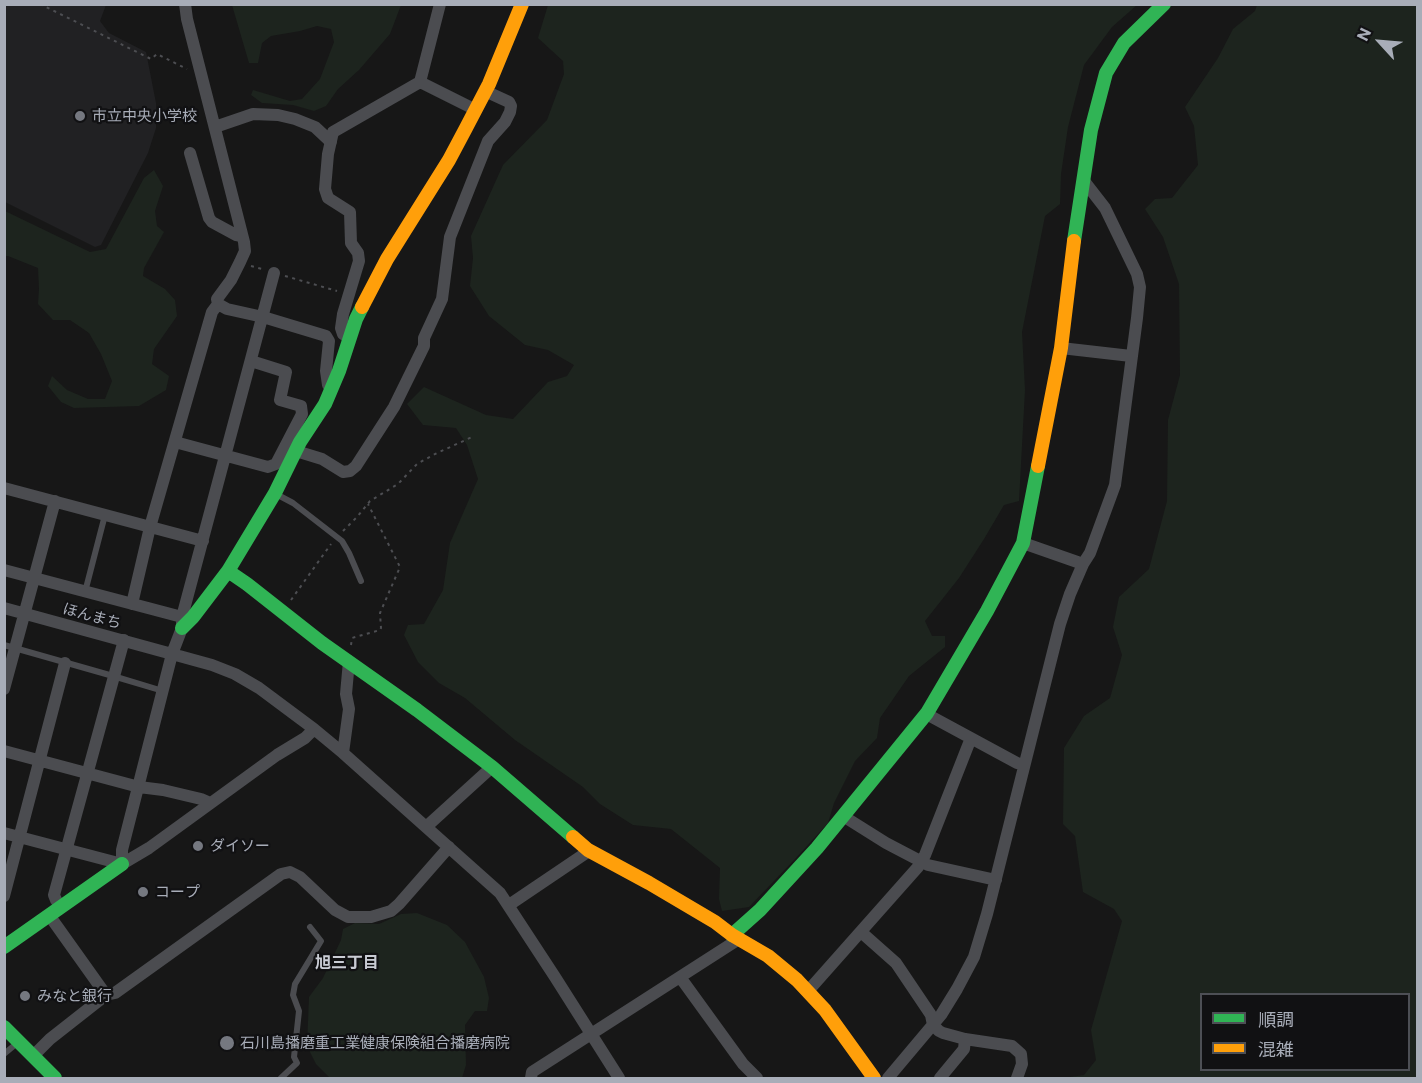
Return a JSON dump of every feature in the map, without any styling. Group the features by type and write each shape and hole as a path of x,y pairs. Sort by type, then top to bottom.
{"street":[{"path":"132,604 150,527 212,312 245,251 185,4"},
{"path":"349,338 343,334 341,328 359,261 358,253 351,243 350,212 328,198 325,189 328,154 333,132 420,82 440,4"},
{"path":"4,570 132,604 182,622 193,617 228,571 275,493 311,424 325,404 356,319 370,289 449,160 476,110 522,4"},
{"path":"531,1078 532,1072 680,976 735,937 817,848 927,713 987,611 1023,543 1061,348 1091,130 1106,73 1115,56 1124,43 1164,4"},
{"path":"420,82 476,110"},
{"path":"296,451 322,459 343,472 350,471 356,466 394,407 424,346 424,338 442,299 450,237 488,141 505,122 510,112 509,102 485,92"},
{"path":"215,127 253,114 278,115 315,127 331,142"},
{"path":"190,153 209,218 212,222 243,236"},
{"path":"888,1078 941,1015 974,957 996,880 1060,624 1115,485 1140,286 1137,274 1105,208 1084,181"},
{"path":"122,864 122,850 172,654 274,273"},
{"path":"218,304 227,309 326,336 329,341 326,371 328,385 332,389"},
{"path":"1061,348 1131,356"},
{"path":"175,442 268,467 276,464 302,414 301,406 280,400 285,372 250,361"},
{"path":"4,488 202,541"},
{"path":"4,689 10,647 25,614 55,501"},
{"path":"1023,543 1083,564"},
{"path":"228,571 492,767 588,850 649,883 768,956 808,991 825,1010 874,1078"},
{"name":"ほんまち","path":"4,608 212,665 235,674 260,688 314,729 500,894 619,1078"},
{"path":"106,995 55,911 54,895 124,640"},
{"path":"343,753 349,709 346,694 349,661"},
{"path":"4,896 65,663"},
{"path":"927,713 1024,765"},
{"path":"4,947 122,864 149,848 277,755 305,738 314,729"},
{"path":"808,991 926,855 971,738"},
{"path":"4,751 139,787 163,790 210,803"},
{"path":"426,827 492,767"},
{"path":"843,816 886,843 928,865 996,880"},
{"path":"4,833 122,864"},
{"path":"33,1056 50,1039 106,995 115,993 281,874 290,872 300,877 335,910 348,916 371,917 391,911 399,904 449,848"},
{"path":"509,905 588,850"},
{"path":"861,932 896,963 932,1015 933,1025 943,1033 1012,1046 1021,1054 1023,1064 1017,1078"},
{"path":"680,976 743,1064 757,1078"},
{"path":"4,1027 55,1078"},
{"path":"940,1078 964,1049 965,1038"}],"lane":[{"path":"275,493 293,503 342,541 361,581"},
{"path":"85,592 105,515"},
{"path":"10,647 163,691"},
{"path":"281,1078 297,1063 294,1057 299,1011 293,995 295,984 321,941 310,927"},
{"path":"4,1054 18,1041"}],"path":[{"path":"40,4 151,59 157,54 201,75"},
{"path":"240,262 349,293"},
{"path":"282,612 336,538 370,501 398,484 417,464 472,437"},
{"path":"349,661 352,638 380,630 380,613 400,567 368,504"}],"shaded area":[{"name":"市立中央小学校","path":"4,5 106,5 100,21 109,33 146,52 156,103 156,128 148,153 101,245 95,247 5,202"},
{"path":"232,5 401,5 390,34 359,70 338,89 326,106 314,111 293,105 262,103 251,95 253,90 290,101 302,99 320,79 334,42 331,29 317,26 271,36 262,43 258,63 249,63"},
{"path":"548,5 1137,5 1112,27 1084,65 1068,127 1061,174 1060,204 1045,216 1022,332 1025,390 1019,501 1004,505 959,578 925,621 932,636 945,636 945,647 909,676 880,718 877,738 855,761 834,803 828,823 749,907 722,911 719,899 720,868 671,829 633,825 600,804 583,787 515,740 465,698 439,683 418,662 404,635 408,625 424,624 443,590 450,543 478,479 467,445 456,428 423,425 407,404 424,387 486,415 513,419 548,382 567,376 574,365 548,350 525,345 489,316 470,286 473,258 471,236 503,165 547,120 564,74 563,61 538,38"},
{"path":"1257,5 1417,5 1417,1078 1063,1078 1084,1075 1096,1060 1091,1030 1122,921 1114,909 1083,892 1075,836 1063,824 1064,748 1084,716 1110,698 1122,655 1113,627 1119,597 1149,569 1167,501 1168,420 1180,375 1179,284 1163,237 1145,209 1155,199 1172,198 1198,165 1194,126 1185,107 1218,58 1233,29 1255,11"},
{"path":"154,170 163,186 155,211 157,226 164,232 144,268 143,276 165,289 175,300 177,316 154,349 152,364 169,376 166,390 139,406 74,408 61,402 48,386 52,376 67,390 88,399 105,399 112,381 89,333 70,320 53,320 38,304 38,268 5,256 5,211 90,252 106,249 144,178"},
{"path":"417,913 447,925 465,942 484,977 489,998 487,1011 475,1011 465,1025 466,1065 462,1078 330,1078 316,1064 307,1046 309,997 323,978 341,940 343,929 355,923 379,924 401,914"}],"traffic: fast":[{"path":"1074,241 1091,130 1106,73 1124,43 1164,4"},
{"path":"182,628 228,571 275,493 300,442 325,404 362,307"},
{"path":"732,935 760,910 817,848 927,713 987,611 1023,543 1038,466"},
{"path":"228,571 492,767 573,837"},
{"path":"4,947 122,864"},
{"path":"4,1027 55,1078"}],"traffic: slow":[{"path":"362,307 387,259 449,160 466,128 489,84 522,4"},
{"path":"1038,466 1061,348 1074,241"},
{"path":"573,837 588,850 649,883 768,956 797,980 825,1010 874,1078"}],"place":[{"name":"市立中央小学校","path":"80,116"},
{"name":"ダイソー","path":"198,846"},
{"name":"コープ","path":"143,892"},
{"name":"みなと銀行","path":"25,996"},
{"name":"石川島播磨重工業健康保険組合播磨病院","path":"227,1043"}],"district":[{"name":"旭三丁目","path":"347,963"}]}
